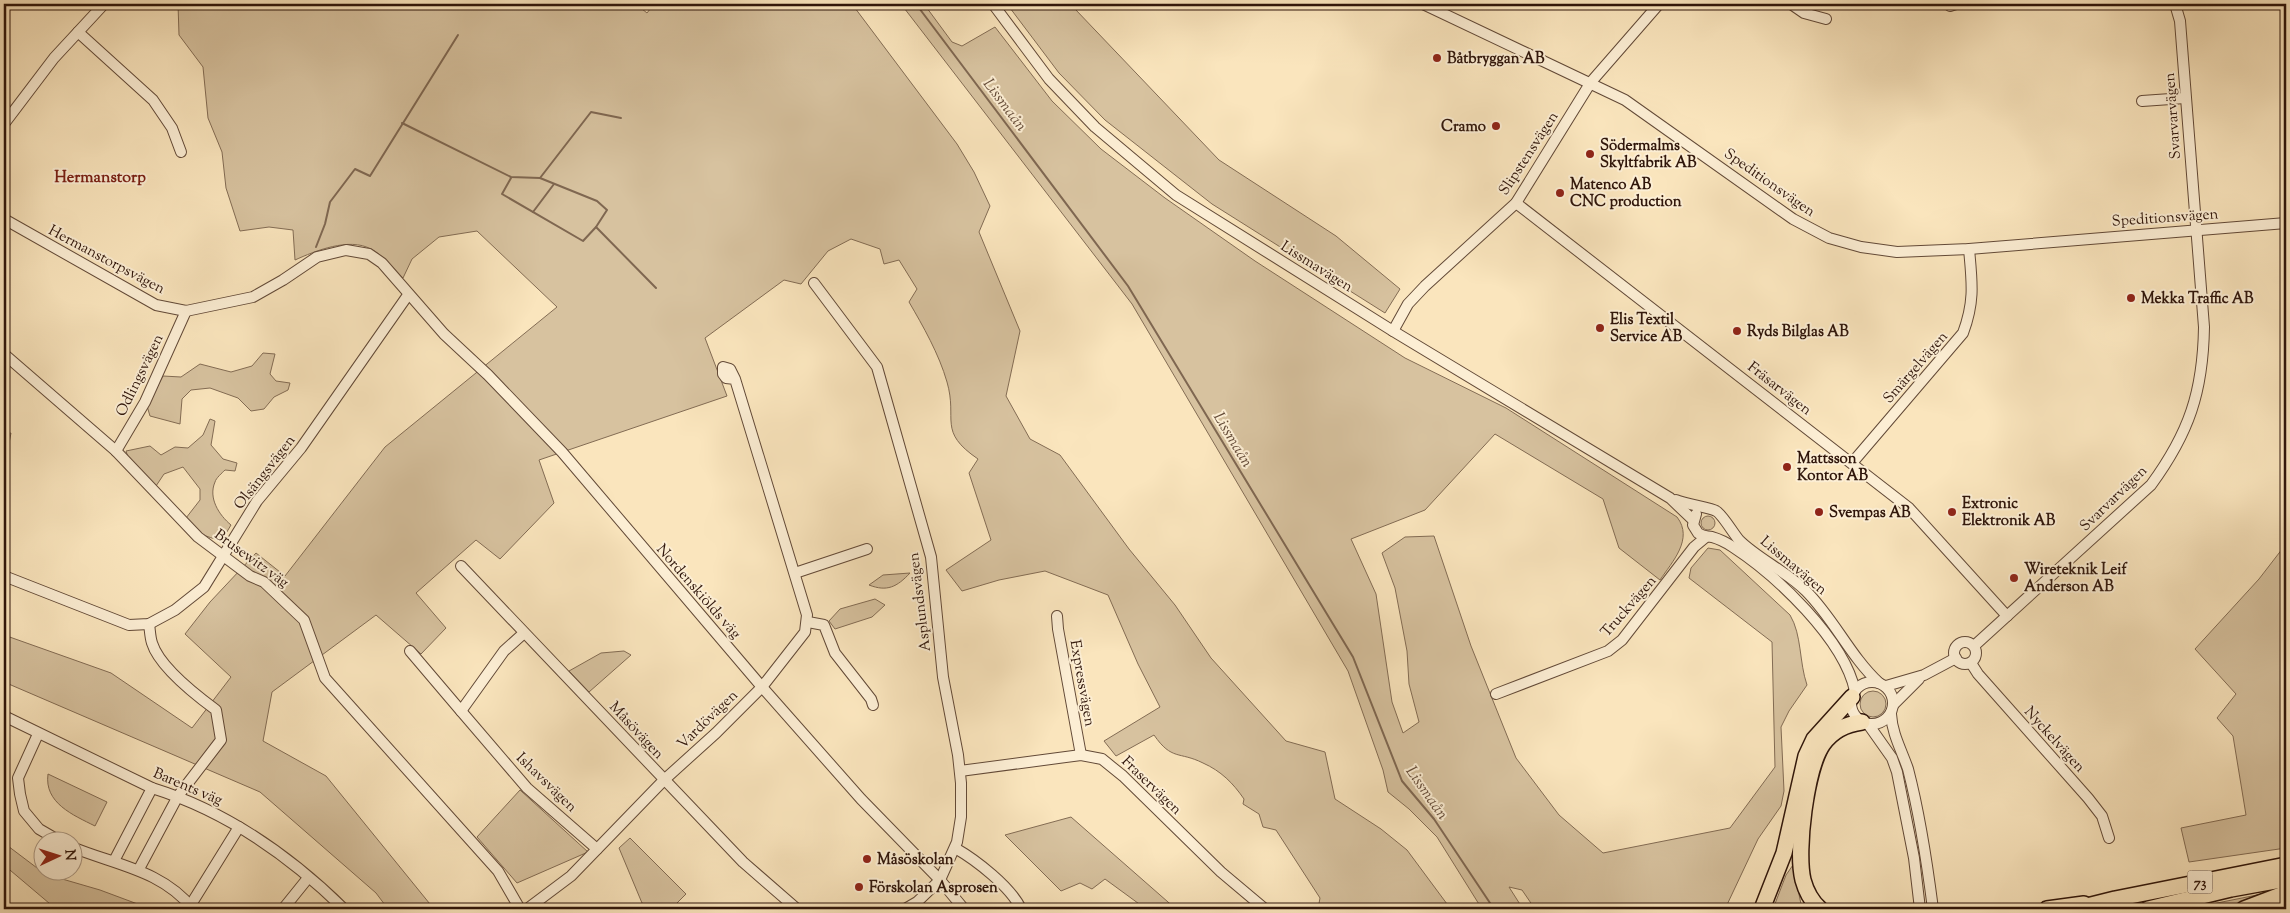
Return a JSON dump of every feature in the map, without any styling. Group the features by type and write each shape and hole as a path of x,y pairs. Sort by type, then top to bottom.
{"highway":[{"path":"1762,909 1784,853 1806,756 1814,739 1853,694"},
{"path":"1820,909 1808,895 1802,872 1803,824 1809,787 1816,761 1823,745 1841,727 1865,723"},
{"name":"73","path":"2075,909 2115,899 2286,865"},
{"name":"73","path":"2148,909 2231,889 2286,879"},
{"path":"2244,909 2286,894"},
{"path":"2048,909 2115,899"}],"street":[{"path":"4,124 54,58 104,4"},
{"name":"Lissmavägen","path":"993,4 1049,78 1096,127 1151,174 1208,216 1393,331 1670,498 1714,510 1740,541 1805,590 1834,623 1861,663 1882,684"},
{"name":"Speditionsvägen","path":"1423,4 1591,82 1640,110 1793,220 1829,238 1861,247 1897,252 1969,249 2286,223"},
{"name":"Slipstensvägen","path":"1393,331 1408,304 1425,286 1516,203 1591,82 1659,4"},
{"path":"1791,4 1804,13 1826,19"},
{"name":"Svarvarvägen","path":"1974,646 2151,485 2171,458 2184,434 2192,410 2203,359 2204,327 2180,22 2175,4"},
{"path":"78,32 153,100 172,128 180,152"},
{"path":"2142,101 2185,98"},
{"name":"Fräsarvägen","path":"1516,203 1852,463 1920,518 2007,616"},
{"name":"Hermanstorpsvägen","path":"4,219 156,305 186,311 253,297 317,257 346,250 369,254 375,258 382,263 408,294"},
{"name":"Smärgelvägen","path":"1852,463 1963,334 1971,313 1972,293 1969,249"},
{"name":"Asplundsvägen","path":"814,283 873,359 881,377 931,557 943,677 960,771 961,817 955,848 940,880"},
{"name":"Olsängsvägen","path":"149,624 175,610 204,587 258,502 301,448 408,294"},
{"name":"Nordenskiölds väg","path":"408,294 444,334 488,375 562,452 762,687 857,795 940,880 964,909"},
{"name":"Odlingsvägen","path":"116,451 145,402 186,311"},
{"name":"Brusewitz väg","path":"4,354 116,451 198,537 250,576 264,582 304,620 325,678 498,871 520,909"},
{"path":"735,379 795,573 808,622 824,625 835,653 871,699 873,705"},
{"name":"Lissmavägen","path":"1670,498 1694,525 1708,537 1731,546 1766,571 1802,607 1820,627 1846,665 1853,694"},
{"path":"1694,525 1699,511 1704,508"},
{"path":"1708,537 1719,532 1723,520"},
{"name":"Truckvägen","path":"1687,556 1694,525"},
{"name":"Truckvägen","path":"1496,694 1608,651 1622,640 1701,540 1708,537"},
{"path":"795,573 866,549"},
{"name":"Måsövägen","path":"461,566 743,862 797,909"},
{"path":"4,576 129,625 149,624 152,644 159,656 190,690 216,710 221,740 178,796 139,869"},
{"name":"Expressvägen","path":"1058,616 1058,629 1080,755"},
{"name":"Vardövägen","path":"527,909 571,876 664,780 716,733 762,687 805,632 808,622"},
{"path":"461,711 504,651 524,633"},
{"path":"1967,642 1974,646 1976,654 1971,663 1963,664 1956,658 1954,652 1958,645 1967,642"},
{"name":"Ishavsvägen","path":"410,651 527,788 597,849"},
{"path":"1933,909 1918,815 1907,768 1892,725 1891,714 1894,704 1905,690 1924,676 1956,658"},
{"name":"Nyckelvägen","path":"1971,663 1978,674 2102,816 2109,838"},
{"path":"1920,909 1914,858 1897,772 1892,758 1865,723 1853,712 1853,694 1864,684 1882,684 1924,676"},
{"path":"1882,684 1893,697 1894,704"},
{"path":"1865,723 1877,724 1885,721 1891,714"},
{"name":"Barents väg","path":"4,716 152,788 178,796 212,811 276,850 344,909"},
{"path":"38,734 18,778 24,811 41,830"},
{"name":"Fraservägen","path":"960,771 1080,755 1102,760 1123,776 1221,872 1265,909"},
{"path":"114,861 152,788"},
{"path":"82,850 139,869 167,886 192,908 239,827"},
{"path":"955,848 967,855 1000,883 1018,902 1021,909"},
{"path":"283,909 308,878"},
{"path":"905,909 917,902 940,880"},
{"path":"4,906 8,909"}],"shaded area":[{"path":"178,4 636,4 647,13 654,4 852,4 957,144 974,172 990,206 979,232 1020,331 1006,396 1030,439 1060,455 1129,549 1175,605 1211,658 1286,741 1325,752 1335,799 1381,829 1407,850 1450,908 1318,909 1320,898 1276,830 1263,827 1259,814 1243,804 1244,799 1240,793 1221,774 1195,759 1171,752 1154,735 1116,756 1104,741 1160,707 1138,664 1108,595 1045,571 999,580 962,591 946,570 991,540 969,473 978,459 965,449 953,432 950,395 944,372 930,340 909,302 917,289 899,260 884,264 880,249 851,239 828,251 801,284 784,280 705,338 727,396 539,460 554,503 500,559 476,540 416,593 446,628 421,654 376,615 272,692 263,741 326,776 434,909 388,909 376,893 260,792 4,682 4,635 111,673 192,728 231,677 185,634 210,602 256,553 285,576 385,447 557,307 477,231 439,237 412,259 403,278 380,255 362,246 353,244 332,247 295,260 293,230 269,227 240,231 226,188 222,152 208,118 203,67 179,35"},
{"path":"901,4 924,4 952,42 962,46 995,27 1052,101 1101,149 1165,198 1255,261 1405,358 1506,408 1677,517 1682,525 1682,542 1675,558 1660,580 1619,548 1603,499 1495,434 1425,510 1351,539 1376,594 1392,702 1403,733 1419,722 1409,684 1407,651 1395,588 1382,553 1405,537 1434,536 1471,646 1516,758 1559,815 1603,853 1730,828 1775,767 1772,642 1689,578 1691,568 1708,548 1720,550 1790,615 1797,631 1807,685 1789,711 1781,727 1784,791 1781,806 1758,839 1725,909 1535,909 1522,890 1509,887 1523,909 1482,909 1437,837 1409,809 1388,792 1383,770 1348,671 1132,304"},
{"path":"1007,4 1079,4 1075,9 1219,160 1336,236 1400,289 1385,313 1212,204 1105,120 1059,73"},
{"path":"263,353 275,354 270,374 276,381 290,383 288,390 274,397 264,409 251,411 238,398 210,388 191,390 182,399 180,424 150,416 147,406 163,376 181,377 200,364 231,372 252,366"},
{"path":"210,419 215,421 211,445 223,459 237,463 235,471 225,470 216,480 213,488 216,506 231,525 222,540 201,534 186,518 200,500 200,489 183,467 164,474 156,486 129,460 126,451 150,446 161,455 175,447 188,448 203,435"},
{"path":"11,433 6,459 4,460 4,434"},
{"path":"1708,516 1713,518 1715,523 1713,528 1708,530 1703,528 1701,523 1703,518"},
{"path":"2286,544 2286,848 2189,862 2181,828 2246,815 2233,736 2217,718 2236,694 2195,649 2259,579"},
{"path":"910,573 901,582 891,587 881,588 869,585 883,575"},
{"path":"875,599 885,605 872,617 835,629 829,621 840,609"},
{"path":"624,651 631,655 589,692 569,671 601,653"},
{"path":"1873,691 1882,695 1886,704 1882,713 1873,717 1864,713 1860,704 1864,695"},
{"path":"48,774 107,802 95,826 69,812 55,800 48,784"},
{"path":"520,790 588,852 517,883 477,837"},
{"path":"1071,817 1176,909 1146,909 1105,879 1092,889 1080,883 1061,891 1005,835"},
{"path":"630,838 686,894 671,909 651,909 642,903 619,848"},
{"path":"4,843 32,864 32,880 66,880 100,890 151,909 56,909 4,865"},
{"path":"1793,865 1802,909 1773,909 1786,875"},
{"path":"2267,893 2236,909 2195,909 2202,906"}],"waterway":[{"name":"Lissmaån","path":"916,4 1128,286 1353,657 1402,781 1434,819 1494,909"},
{"path":"316,247 325,224 330,202 355,169 370,176 458,35"},
{"path":"540,178 591,112 621,118"},
{"path":"402,123 511,177 540,178 597,201 607,210 596,227"},
{"path":"511,178 502,194 583,241 596,227 656,288"},
{"path":"533,212 554,184"}],"place":[{"name":"Båtbryggan AB","path":"1437,58"},
{"name":"Cramo","path":"1496,126"},
{"name":"Södermalms Skyltfabrik AB","path":"1590,154"},
{"name":"Matenco AB CNC production","path":"1560,193"},
{"name":"Mekka Traffic AB","path":"2131,298"},
{"name":"Elis Textil Service AB","path":"1600,328"},
{"name":"Ryds Bilglas AB","path":"1737,331"},
{"name":"Mattsson Kontor AB","path":"1787,467"},
{"name":"Svempas AB","path":"1819,512"},
{"name":"Extronic Elektronik AB","path":"1952,512"},
{"name":"Wireteknik Leif Anderson AB","path":"2014,578"},
{"name":"Måsöskolan","path":"867,859"},
{"name":"Förskolan Asprosen","path":"859,887"}],"district":[{"name":"Hermanstorp","path":"100,176"}]}
